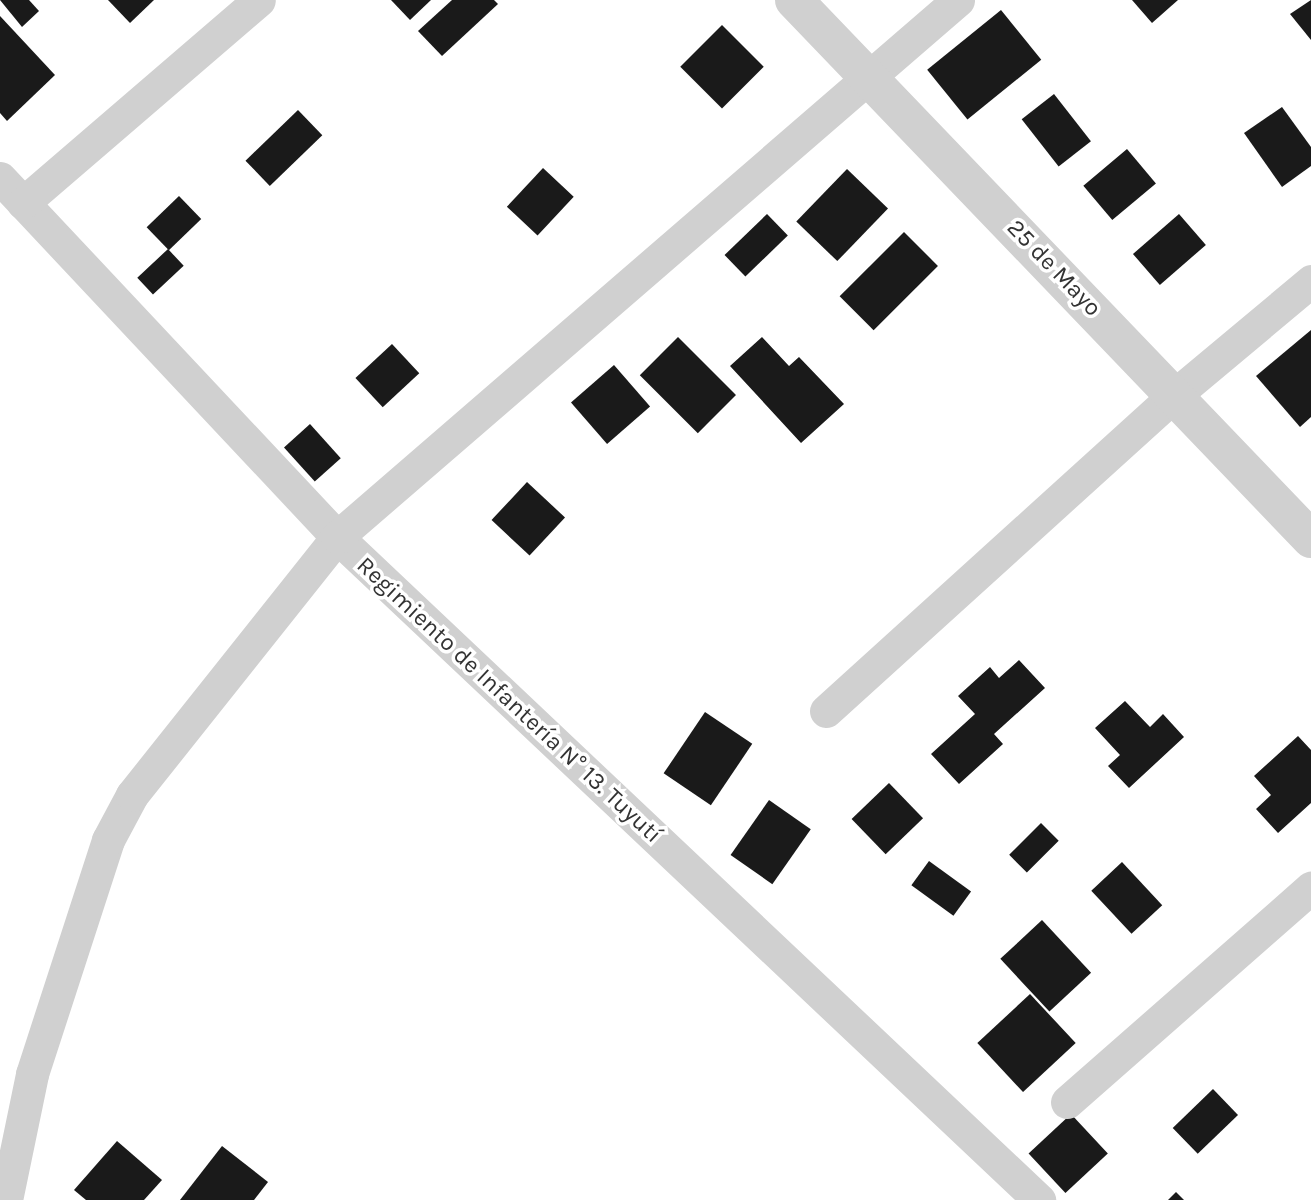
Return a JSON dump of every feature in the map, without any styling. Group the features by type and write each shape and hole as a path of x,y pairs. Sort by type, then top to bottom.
{"street":[{"path":"23,203 259,0"},
{"name":"25 de Mayo","path":"794,0 1176,394 1311,539"},
{"path":"6,1200 32,1074 108,840 132,795 337,537 958,0"},
{"name":"Regimiento de Infantería N° 13. Tuyutí","path":"0,178 337,537 1040,1200"},
{"path":"826,711 1176,394 1311,281"},
{"path":"1067,1102 1311,888"}],"building":[{"path":"0,0 29,0 39,11 22,27"},
{"path":"108,0 154,0 130,23"},
{"path":"391,0 431,0 410,20"},
{"path":"452,0 494,0 498,4 442,56 418,31"},
{"path":"1132,0 1178,0 1152,23"},
{"path":"1311,0 1311,40 1290,14"},
{"path":"1001,10 1041,60 967,120 927,70"},
{"path":"0,16 55,75 7,121 0,113"},
{"path":"722,25 764,67 722,108 680,67"},
{"path":"1054,94 1091,141 1059,167 1022,119"},
{"path":"1282,107 1311,147 1311,166 1282,187 1244,133"},
{"path":"298,110 322,135 270,186 245,161"},
{"path":"1127,149 1156,183 1112,220 1083,186"},
{"path":"543,168 574,197 538,235 507,207"},
{"path":"847,169 888,209 837,261 796,222"},
{"path":"179,196 201,219 169,250 147,227"},
{"path":"767,214 788,236 745,277 725,255"},
{"path":"1179,214 1206,245 1160,285 1133,254"},
{"path":"904,232 938,266 874,330 840,296"},
{"path":"168,249 184,266 153,294 137,278"},
{"path":"1311,330 1311,417 1300,427 1256,376"},
{"path":"678,337 736,395 698,433 640,375"},
{"path":"762,337 789,366 799,357 844,404 801,443 730,366"},
{"path":"392,344 419,373 383,407 355,378"},
{"path":"614,365 650,407 607,444 571,402"},
{"path":"310,424 341,458 315,482 284,447"},
{"path":"527,482 565,517 530,555 492,520"},
{"path":"1019,660 1045,688 994,734 1003,744 959,784 931,754 975,714 958,696 990,667 999,678"},
{"path":"1125,701 1150,727 1163,714 1184,737 1129,788 1108,766 1120,755 1095,728"},
{"path":"705,712 752,744 711,805 664,773"},
{"path":"1298,736 1311,750 1311,803 1278,833 1256,809 1271,795 1254,776"},
{"path":"889,783 923,818 886,854 852,819"},
{"path":"769,800 811,829 772,884 731,855"},
{"path":"1041,823 1059,841 1027,872 1009,855"},
{"path":"929,861 971,892 953,916 911,885"},
{"path":"1122,862 1162,905 1132,934 1091,891"},
{"path":"1042,920 1091,973 1049,1012 1000,959"},
{"path":"1030,994 1076,1043 1023,1092 977,1043"},
{"path":"1213,1089 1238,1115 1198,1154 1173,1128"},
{"path":"1071,1114 1108,1153 1065,1193 1029,1154"},
{"path":"117,1141 162,1180 144,1200 86,1200 74,1190"},
{"path":"222,1146 268,1182 254,1200 180,1200"},
{"path":"1176,1192 1184,1200 1168,1200"}]}
